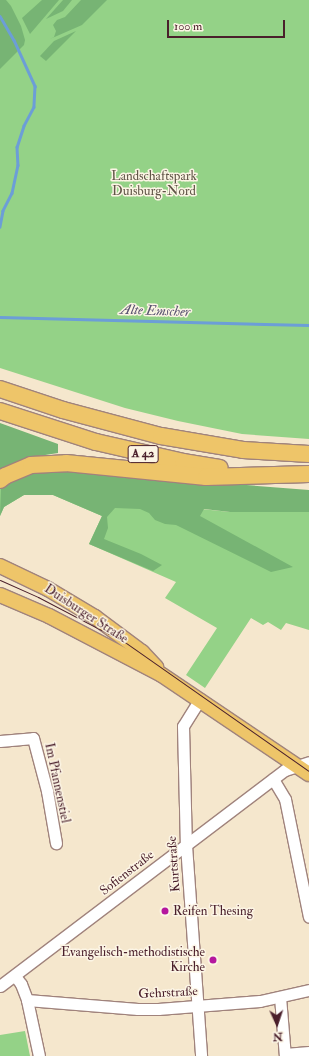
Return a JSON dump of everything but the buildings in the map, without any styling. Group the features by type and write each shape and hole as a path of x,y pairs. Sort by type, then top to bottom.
{"highway":[{"name":"A 42","path":"0,389 63,410 161,436 243,450 309,454"},
{"name":"A 42","path":"0,411 96,442 138,453 244,472 291,475 309,474"},
{"path":"0,480 5,476 31,466 66,463 206,477 291,475"}],"main road":[{"name":"Duisburger Straße","path":"0,566 48,589 95,617 142,652 162,675"},
{"name":"Duisburger Straße","path":"0,595 49,616 162,675 309,774"}],"street":[{"name":"Kurtstraße","path":"200,700 183,726 186,845 201,1056"},
{"name":"Im Pfannenstiel","path":"0,741 33,738 46,791 56,843"},
{"name":"Sofienstraße","path":"0,986 285,770 309,762"},
{"path":"273,779 281,789 285,799 309,917"},
{"name":"Sofienstraße","path":"0,982 15,976"},
{"path":"15,976 21,984 27,1000 39,1056"},
{"name":"Gehrstraße","path":"27,1000 138,1009 260,1001 309,990"},
{"path":"280,997 285,1055 309,1052"}],"green space":[{"name":"Landschaftspark Duisburg-Nord","path":"0,0 309,0 309,439 242,434 178,421 125,408 0,368"},
{"path":"0,0 6,0 11,6 21,26 25,40 24,45 0,69"},
{"path":"42,0 59,0 30,34 22,18"},
{"path":"63,0 72,0 63,11 46,19"},
{"path":"81,0 107,0 82,25 50,39 54,37 56,31 53,25 57,20 65,17"},
{"path":"76,31 46,61 40,56 54,41"},
{"path":"0,423 58,444 58,453 26,458 9,467 0,475"},
{"path":"45,469 309,490 309,512 230,512 204,509 200,516 293,567 271,572 176,525 165,524 155,520 149,513 140,509 115,508 107,517 108,528 104,539 141,554 162,565 153,571 89,544 102,516 53,495 24,495 4,507 0,516 1,487 14,479"},
{"path":"0,488 230,512 309,512 309,630 286,623 281,630 268,622 263,625 251,618 205,688 186,675 217,628 165,598 176,582 89,544 102,516 53,495 24,495 4,507 0,516"},
{"path":"25,1031 30,1056 0,1056 0,1035"}],"waterway":[{"name":"Alte Emscher","path":"0,16 14,40 35,86 34,107 24,126 17,147 18,165 12,193 3,211 0,227"},
{"name":"Alte Emscher","path":"0,317 309,325"}],"tram line":[{"path":"0,580 38,597 126,643 309,771"}],"place":[{"name":"Reifen Thesing","path":"165,911"},
{"name":"Evangelisch-methodistische Kirche","path":"213,960"}]}
